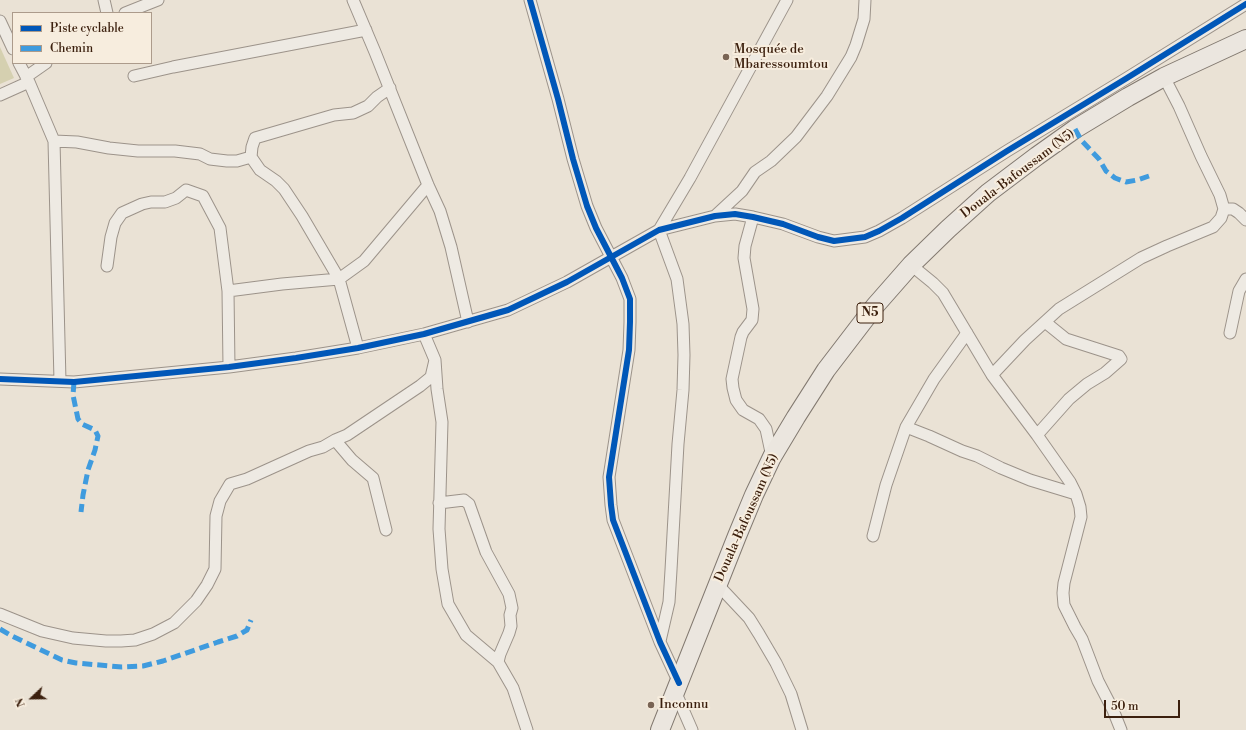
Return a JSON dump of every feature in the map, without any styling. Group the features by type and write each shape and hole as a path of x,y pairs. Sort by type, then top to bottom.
{"highway":[{"name":"Douala-Bafoussam (N5)","path":"660,730 748,509 772,457 826,370 875,306 911,266 948,229 988,193 1037,156 1075,129 1164,77 1246,39"}],"street":[{"path":"104,0 107,12"},
{"path":"128,12 158,0"},
{"path":"352,0 390,88 428,185 440,210 468,322"},
{"path":"530,0 587,206 596,228 612,256 630,299 628,350 610,477 613,520 692,730"},
{"path":"659,230 690,178 787,0"},
{"path":"715,216 742,191 755,172 771,161 796,137 826,96 851,57 856,45 864,19 865,0"},
{"path":"0,379 74,382 229,367 358,348 424,334 508,310 567,282 659,230 715,216 735,214 753,217 783,224 818,237 834,241 865,237 879,231 1246,4"},
{"path":"0,20 12,47"},
{"path":"134,76 173,67 366,30"},
{"path":"19,64 54,141 60,381"},
{"path":"0,95 27,80 45,64"},
{"path":"992,375 1021,344 1059,309 1141,258 1213,227 1221,218 1224,210 1220,195 1164,77"},
{"path":"358,348 339,279 302,216 284,189 276,181 260,170 251,157 252,147 255,138 328,116 353,113 368,106 390,88"},
{"path":"54,141 77,142 138,151 175,151 200,154 210,159 227,161 237,161 251,157"},
{"path":"228,291 339,279 364,261 428,185"},
{"path":"107,266 111,237 115,223 122,213 142,204 151,202 165,202 176,198 186,190 203,196 220,228 228,291 229,367"},
{"path":"1224,210 1233,209 1240,213 1246,220"},
{"path":"753,217 745,246 744,258 753,309 752,320 743,332 732,379 736,400 743,410 759,419 766,429 772,457"},
{"path":"659,230 677,279 683,324 684,355 669,602 660,642"},
{"path":"911,266 933,283 943,294 992,375 1037,435 1070,482 1076,494 1081,517 1064,583 1064,605 1082,639 1098,681 1118,719 1121,730"},
{"path":"1230,333 1239,291 1246,279"},
{"path":"1037,435 1069,400 1087,384 1105,373 1122,359 1119,356 1066,339 1045,322"},
{"path":"873,536 888,479 906,427 934,379 967,333"},
{"path":"424,334 435,360 437,389 442,422 439,529 442,569 448,604 466,635 498,662 513,688 528,730"},
{"path":"0,614 42,631 73,638 121,641 135,640 163,630 174,623 196,601 207,585 215,569 216,516 220,501 230,484 247,479 309,451 323,447 347,435 420,386 431,376 435,360"},
{"path":"906,427 977,456 1030,480 1076,494"},
{"path":"335,440 352,460 373,478 386,530"},
{"path":"439,503 464,500 469,504 486,552 509,594 512,608 510,615 511,626 498,662"},
{"path":"718,585 749,618 776,663 791,694 802,730"}],"shaded area":[{"path":"0,47 14,78 0,84"}],"marked path":[{"path":"1075,129 1081,140 1099,159 1106,171 1115,178 1126,182 1149,176"},
{"path":"74,382 73,395 78,419 82,424 95,430 98,436 88,470 81,512"},
{"path":"0,629 62,660 76,663 122,667 143,666 163,661 237,636 247,630 251,620"}],"cycle path":[{"path":"530,0 587,206 596,228 622,278 630,299 629,350 609,477 611,505 613,520 660,642 679,683"},
{"path":"0,379 74,382 229,367 358,348 424,334 508,310 567,282 659,230 715,216 735,214 753,217 783,224 818,237 834,241 865,237 902,218 1007,151 1246,4"}],"place":[{"name":"Mosquée de Mbaressoumtou","path":"726,57"},
{"name":"Inconnu","path":"651,705"}]}
